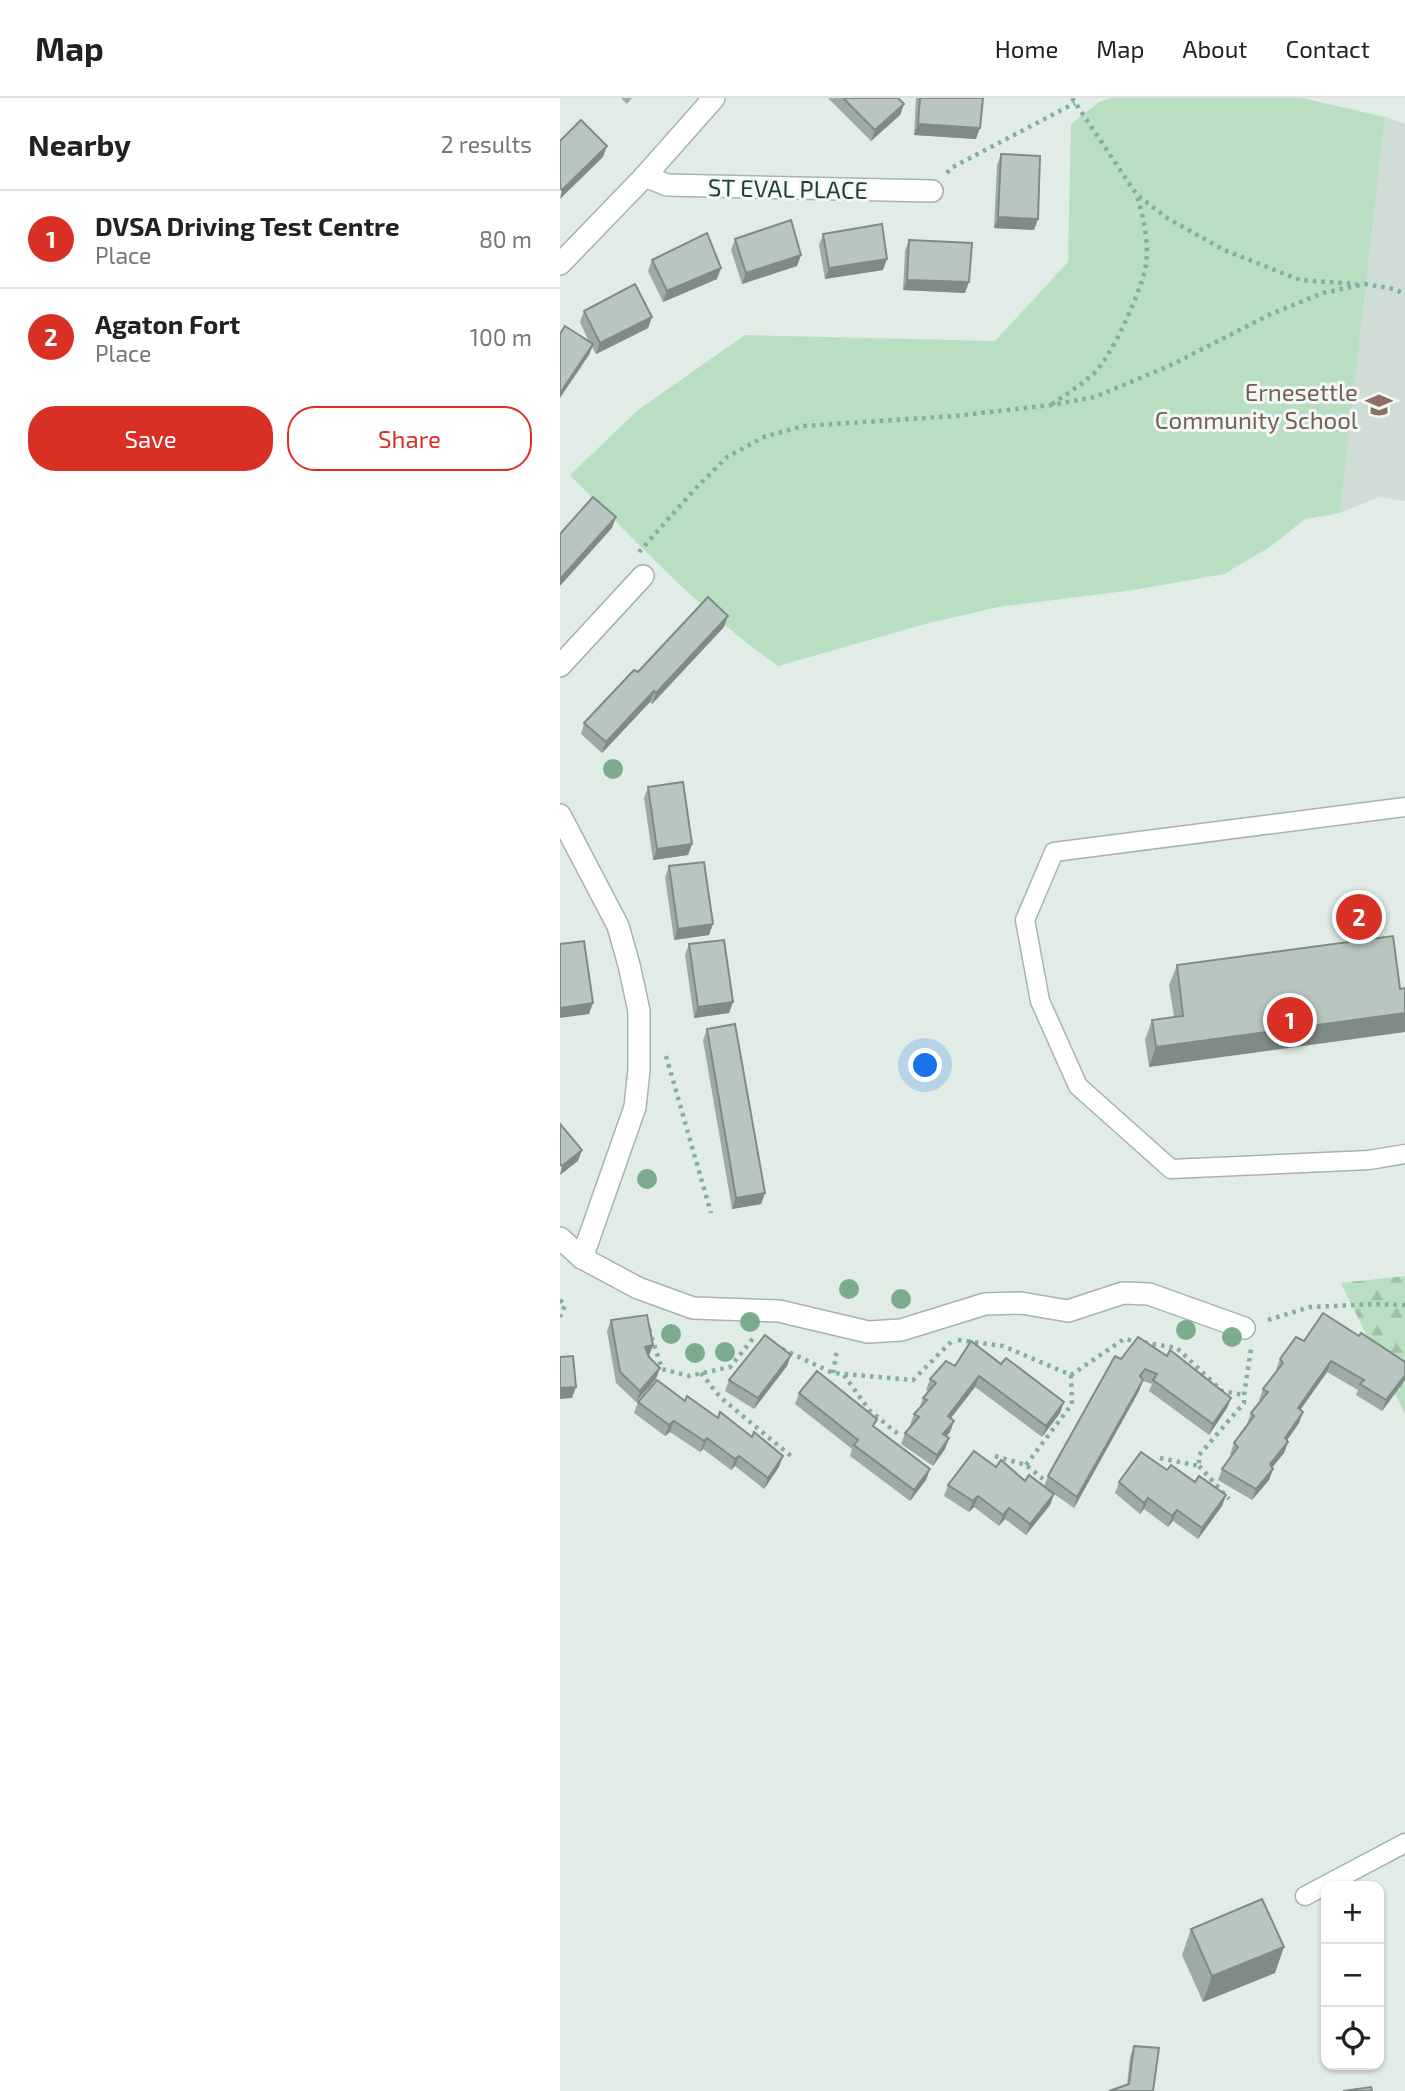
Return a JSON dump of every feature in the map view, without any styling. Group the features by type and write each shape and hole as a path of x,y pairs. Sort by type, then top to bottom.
{"street":[{"path":"560,264 645,176 714,98"},
{"name":"ST EVAL PLACE","path":"645,176 667,185 932,191"},
{"path":"560,666 640,580"},
{"path":"560,814 618,926 639,1011 639,1070 635,1107 582,1258"},
{"path":"560,1238 582,1258 642,1290 693,1308 779,1311 868,1332 901,1330 985,1304 1021,1303 1068,1311 1123,1293 1149,1294 1244,1328"}],"lane":[{"path":"1405,807 1054,852 1024,919 1040,1001 1078,1086 1171,1169 1369,1160 1405,1154"},
{"path":"1305,1896 1405,1843"}],"path":[{"path":"932,191 951,168 1073,101 1137,195 1167,218 1224,250 1300,280 1365,284 1394,289 1405,294"},
{"path":"1051,405 1094,374 1116,341 1133,304 1145,268 1146,227 1137,195"},
{"path":"640,580 623,570 727,457 764,438 803,426 956,416 1095,397 1171,365 1271,314 1324,293 1365,284"},
{"path":"664,1049 710,1213"},
{"path":"642,1290 645,1315 663,1369 690,1376 730,1367 754,1335 765,1341"},
{"path":"560,1300 565,1305 560,1317"},
{"path":"1199,1466 1199,1455 1244,1403 1251,1347 1244,1328 1310,1307 1405,1305"},
{"path":"776,1346 833,1373 913,1380 954,1339 1003,1346 1071,1375"},
{"path":"1071,1375 1124,1339 1177,1348 1222,1391 1244,1395"},
{"path":"833,1373 838,1347"},
{"path":"701,1373 720,1397 791,1456"},
{"path":"843,1374 869,1410 898,1434"},
{"path":"1026,1465 1072,1404 1071,1375"},
{"path":"995,1456 1026,1465 1043,1479"},
{"path":"1160,1458 1199,1466 1229,1499"}],"shaded area":[{"name":"Ernesettle Community School","path":"1385,117 1405,124 1405,501 1379,497 1340,513"}],"green space":[{"path":"1111,98 1302,98 1385,117 1340,513 1305,519 1270,547 1224,574 1134,590 998,607 925,624 778,666 696,600 570,475 638,410 745,335 995,341 1068,262 1071,124 1099,102"},
{"path":"1405,1276 1405,1414 1341,1283"}],"building":[{"path":"843,98 898,98 904,104 875,130"},
{"path":"920,98 983,98 980,128 918,124"},
{"path":"581,120 607,146 562,190 560,141"},
{"path":"1001,154 1040,156 1038,219 998,217"},
{"path":"791,220 801,255 746,273 735,239"},
{"path":"882,224 887,259 829,268 823,234"},
{"path":"707,233 721,268 667,291 652,260"},
{"path":"909,240 972,243 969,282 907,280"},
{"path":"635,284 652,317 600,343 584,311"},
{"path":"565,326 593,344 560,393 560,334"},
{"path":"593,497 616,517 560,579 560,534"},
{"path":"708,597 728,616 606,742 584,723 634,670 638,672"},
{"path":"683,782 692,844 657,849 648,787"},
{"path":"704,862 713,924 678,929 669,866"},
{"path":"1393,936 1400,989 1405,988 1405,1013 1156,1047 1152,1020 1183,1016 1177,965"},
{"path":"724,940 733,1002 698,1007 689,944"},
{"path":"584,941 593,1003 560,1008 560,944"},
{"path":"735,1024 765,1193 736,1198 707,1029"},
{"path":"560,1124 582,1150 562,1166 560,1164"},
{"path":"1323,1313 1359,1336 1361,1333 1405,1362 1405,1375 1386,1400 1360,1384 1364,1380 1331,1361 1298,1408 1303,1412 1285,1438 1288,1442 1270,1464 1273,1469 1256,1489 1222,1469 1238,1447 1234,1443 1254,1416 1251,1413 1268,1392 1263,1389 1283,1363 1280,1359 1296,1337 1304,1341"},
{"path":"647,1315 653,1345 645,1347 649,1357 660,1368 640,1391 620,1372 611,1320"},
{"path":"765,1335 791,1355 758,1398 729,1380"},
{"path":"1138,1337 1167,1356 1170,1350 1231,1398 1213,1424 1153,1380 1157,1374 1145,1369 1140,1376 1143,1380 1077,1497 1048,1476 1115,1356 1121,1359"},
{"path":"971,1341 1001,1364 1006,1358 1064,1402 1046,1426 979,1376 948,1416 954,1421 943,1434 949,1438 937,1455 905,1433 919,1417 914,1414 927,1400 923,1398 936,1383 930,1379 946,1361 955,1366"},
{"path":"573,1356 576,1387 560,1388 560,1357"},
{"path":"817,1371 877,1419 873,1426 930,1469 914,1490 854,1445 858,1440 799,1393"},
{"path":"657,1380 685,1401 687,1396 718,1418 720,1412 752,1437 754,1432 783,1456 768,1478 739,1456 735,1459 707,1438 704,1441 674,1421 669,1425 638,1402"},
{"path":"974,1451 996,1467 1001,1460 1025,1481 1029,1475 1054,1494 1030,1524 1009,1508 1003,1515 978,1496 973,1501 948,1485"},
{"path":"1141,1452 1167,1470 1171,1465 1195,1482 1199,1476 1226,1495 1202,1528 1177,1510 1172,1516 1148,1498 1144,1503 1119,1482"},
{"path":"1262,1899 1284,1947 1212,1976 1191,1929"},
{"path":"1134,2046 1159,2048 1153,2091 1109,2091 1129,2084"},
{"path":"1371,2087 1372,2091 1343,2091"}],"place":[{"name":"Ernesettle Community School","path":"1379,405"},
{"name":"Agaton Fort","path":"1359,917"},
{"name":"DVSA Driving Test Centre","path":"1290,1020"}]}
